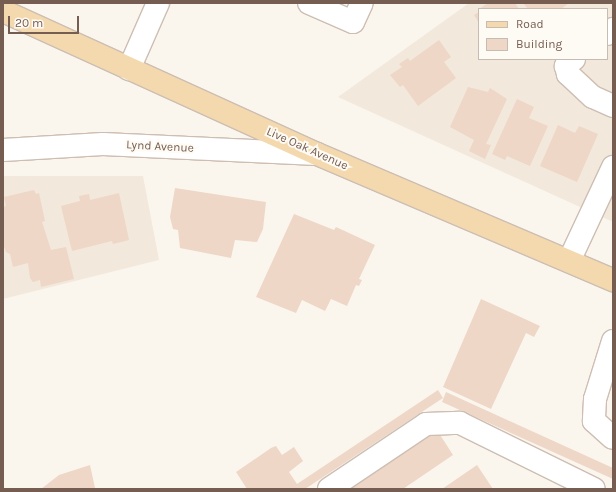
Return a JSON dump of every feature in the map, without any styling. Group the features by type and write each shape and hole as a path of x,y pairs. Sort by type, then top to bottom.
{"main road":[{"name":"Live Oak Avenue","path":"3,12 317,154 613,280"}],"street":[{"path":"129,69 158,3"},
{"path":"309,3 353,22 362,3"},
{"path":"573,60 566,66 568,74 593,97 613,106"},
{"name":"Lynd Avenue","path":"3,150 103,144 317,154"},
{"path":"569,261 613,167"},
{"path":"613,341 594,399 594,421 613,438"},
{"path":"330,489 426,424 460,423 594,489"}],"shaded area":[{"path":"469,3 613,3 613,222 338,97"},
{"path":"3,176 143,176 159,260 3,299"}],"building":[{"path":"488,3 515,3 518,8 480,8"},
{"path":"523,3 569,3 562,8 527,8"},
{"path":"478,13 478,21 474,15"},
{"path":"439,40 451,57 444,62 456,78 418,106 403,85 400,87 390,75 402,67 399,64 408,58 410,61"},
{"path":"468,87 488,92 490,88 507,99 486,144 491,145 485,159 469,151 474,140 450,127"},
{"path":"517,99 534,107 529,118 548,126 530,166 507,156 505,160 492,154"},
{"path":"558,125 575,133 579,126 598,134 577,182 540,166"},
{"path":"175,188 266,202 263,229 257,242 235,240 231,258 180,248 178,230 173,229 170,217"},
{"path":"34,190 36,194 39,193 45,221 42,222 51,250 66,247 74,279 41,287 40,280 33,282 30,278 28,263 13,267 10,254 6,252 3,244 3,207 6,206 4,197"},
{"path":"119,193 129,240 113,244 112,241 72,251 61,206 80,201 79,196 89,194 90,200"},
{"path":"294,214 334,230 336,227 375,245 359,279 362,280 359,286 356,285 347,306 331,299 325,311 302,300 296,313 256,297"},
{"path":"481,299 540,326 534,337 526,333 491,409 443,387"},
{"path":"438,390 443,398 305,489 247,489 236,472 271,448 276,446 282,455 294,447 303,461 289,472 297,484"},
{"path":"446,392 613,468 613,479 442,402"},
{"path":"437,430 453,455 403,489 349,489"},
{"path":"90,465 95,488 41,489 59,475"},
{"path":"477,465 493,489 442,489"}]}
